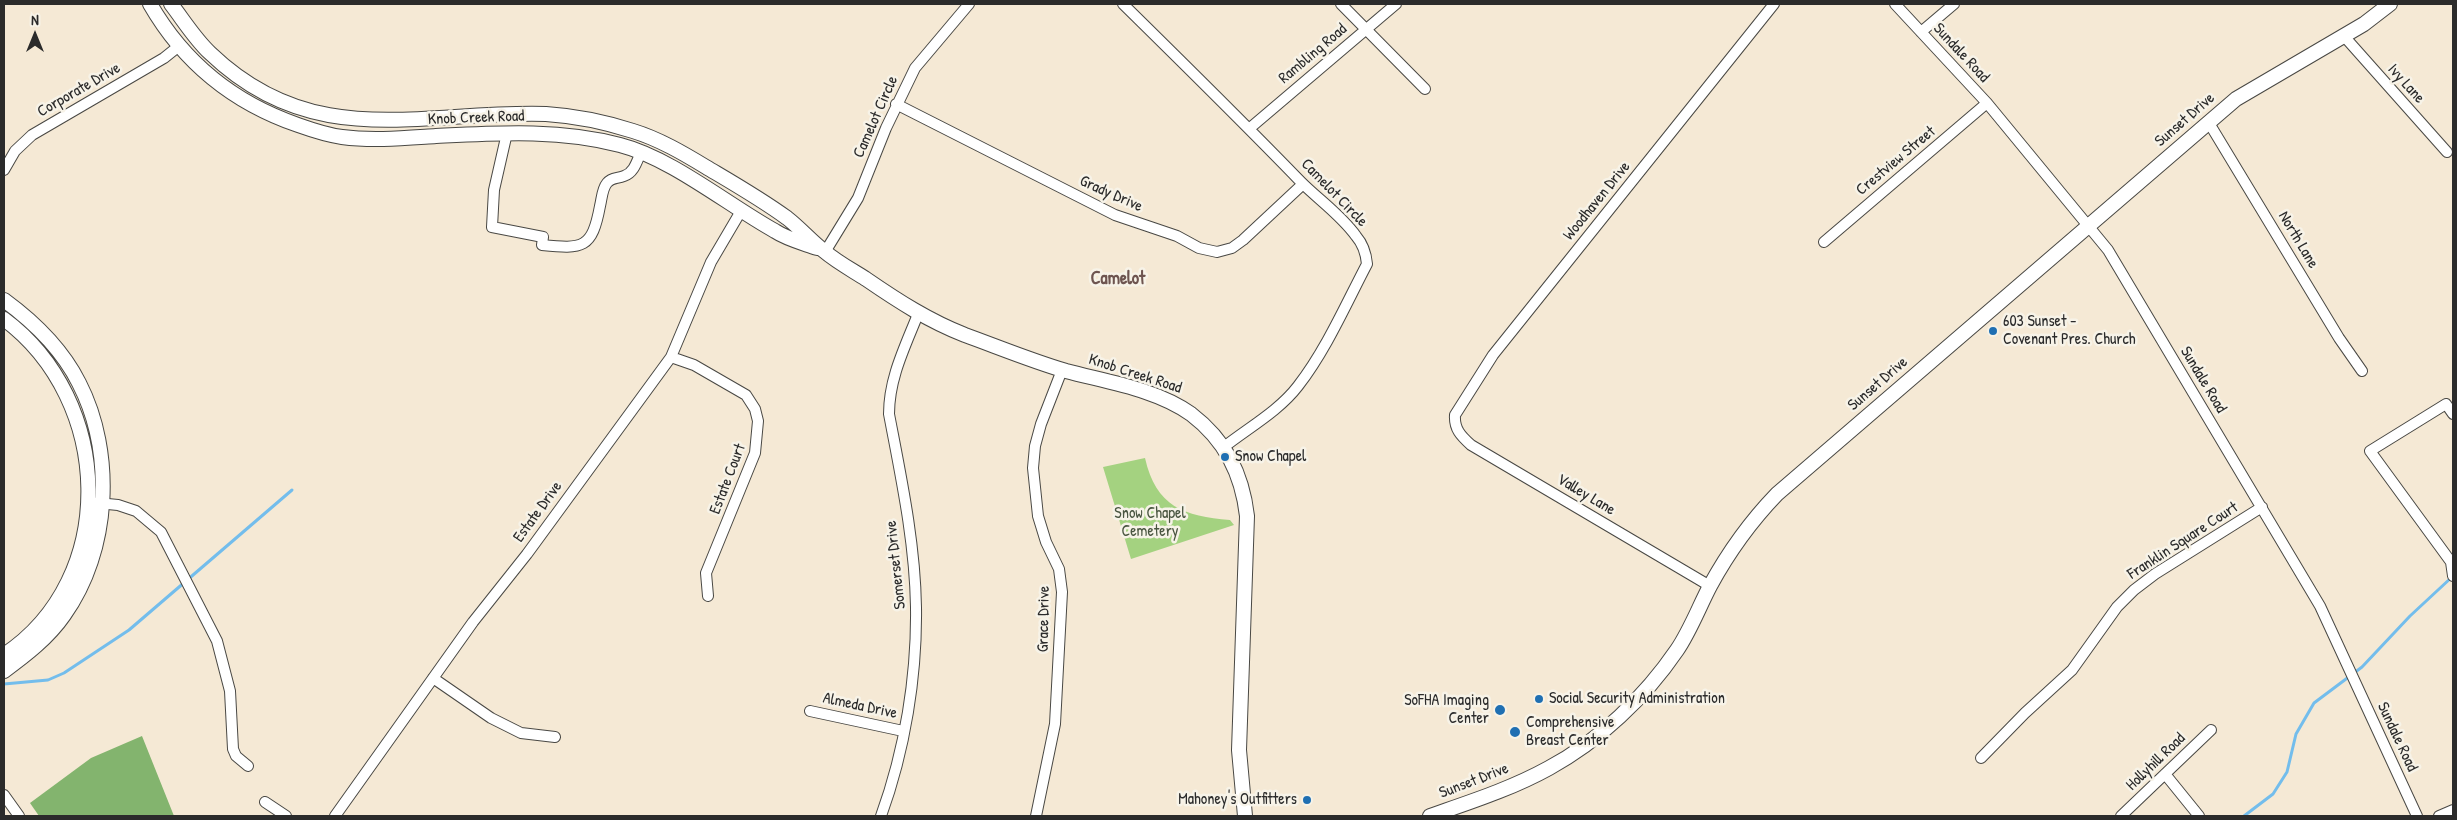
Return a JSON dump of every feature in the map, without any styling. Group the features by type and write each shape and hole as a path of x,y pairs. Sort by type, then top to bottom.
{"main road":[{"name":"Knob Creek Road","path":"150,4 163,26 203,72 248,104 295,124 341,137 425,137 507,133 575,136 622,145 667,164 777,233 825,252"},
{"name":"Knob Creek Road","path":"172,4 193,34 224,66 276,98 335,117 373,121 550,114 608,123 647,136 727,180 788,218 825,252 918,314 963,334 1062,370 1146,393 1178,406 1203,425 1224,447 1240,481 1246,516 1239,750 1246,816"},
{"name":"Sunset Drive","path":"1430,816 1504,790 1550,768 1603,730 1647,689 1677,650 1710,586 1740,538 1776,494 2242,95 2364,24 2390,4"},
{"path":"179,46 193,34"},
{"path":"276,98 292,116 295,124 309,118 335,117"},
{"path":"506,116 507,133"},
{"path":"425,119 425,137"},
{"path":"641,152 647,136"},
{"path":"727,180 740,196 741,211 747,208 765,209 788,218"},
{"path":"4,300 38,327 56,347 79,383 92,417 102,458 94,502 81,548 62,594 20,644 4,655"},
{"path":"4,319 36,349 65,391 84,443 94,502 94,552 73,601 49,634 4,672"}],"street":[{"name":"Camelot Circle","path":"825,252 858,198 896,104 915,68 969,4"},
{"name":"Camelot Circle","path":"1123,4 1250,128 1356,236 1366,252 1367,264 1320,353 1297,387 1278,406 1224,447"},
{"path":"1341,4 1425,89"},
{"name":"Rambling Road","path":"1250,128 1396,4"},
{"name":"Woodhaven Drive","path":"1454,424 1455,415 1460,405 1493,355 1774,4"},
{"name":"Sundale Road","path":"1895,4 1987,103 2108,250 2320,606 2417,816"},
{"path":"1922,32 1954,4"},
{"name":"Ivy Lane","path":"2343,35 2447,152"},
{"name":"Corporate Drive","path":"4,170 15,151 32,135 164,58 179,46"},
{"name":"Crestview Street","path":"1824,242 1987,103"},
{"name":"Grady Drive","path":"896,104 1115,215 1177,236 1199,248 1217,252 1232,248 1243,240 1303,184"},
{"name":"North Lane","path":"2210,123 2339,338 2362,371"},
{"path":"507,133 494,190 492,227 542,237 542,245 569,248 582,246 592,236 597,224 605,185 612,178 625,176 633,170 641,152"},
{"name":"Estate Drive","path":"335,816 433,678 672,357 710,262 741,211"},
{"name":"Somerset Drive","path":"882,816 910,704 916,608 913,559 889,414 889,394 893,375 918,314"},
{"name":"Estate Court","path":"672,357 694,365 746,395 755,408 758,421 756,453 706,572 708,596"},
{"name":"Grace Drive","path":"1036,816 1055,724 1062,592 1059,570 1046,542 1038,516 1033,468 1035,446 1041,424 1062,370"},
{"path":"65,391 79,383"},
{"path":"2453,414 2446,404 2370,450 2451,562 2453,576"},
{"name":"Valley Lane","path":"1454,424 1458,432 1471,445 1710,586"},
{"path":"94,502 136,511 161,532 217,641 230,691 233,749 236,756 248,766"},
{"name":"Franklin Square Court","path":"1981,758 2025,713 2072,670 2107,620 2134,590 2262,508"},
{"path":"433,678 491,718 521,733 555,736"},
{"name":"Almeda Drive","path":"810,711 903,731"},
{"name":"Hollyhill Road","path":"2122,816 2210,730"},
{"path":"2165,774 2199,816"},
{"path":"4,794 18,816"},
{"path":"265,802 286,816"},
{"path":"2439,816 2453,810"}],"green space":[{"name":"Snow Chapel Cemetery","path":"1145,458 1156,488 1174,506 1199,516 1230,520 1234,525 1131,559 1103,467"},
{"path":"142,736 174,816 39,816 30,803 91,758"}],"waterway":[{"path":"4,684 48,680 64,673 129,630 292,490"},
{"path":"2244,816 2273,794 2287,772 2296,734 2314,703 2362,667 2410,616 2452,577"}],"place":[{"name":"603 Sunset - Covenant Pres. Church","path":"1993,331"},
{"name":"Snow Chapel","path":"1225,457"},
{"name":"Social Security Administration","path":"1539,699"},
{"name":"SoFHA Imaging Center","path":"1500,710"},
{"name":"Comprehensive Breast Center","path":"1515,732"},
{"name":"Mahoney's Outfitters","path":"1307,800"}],"district":[{"name":"Camelot","path":"1118,279"}]}
